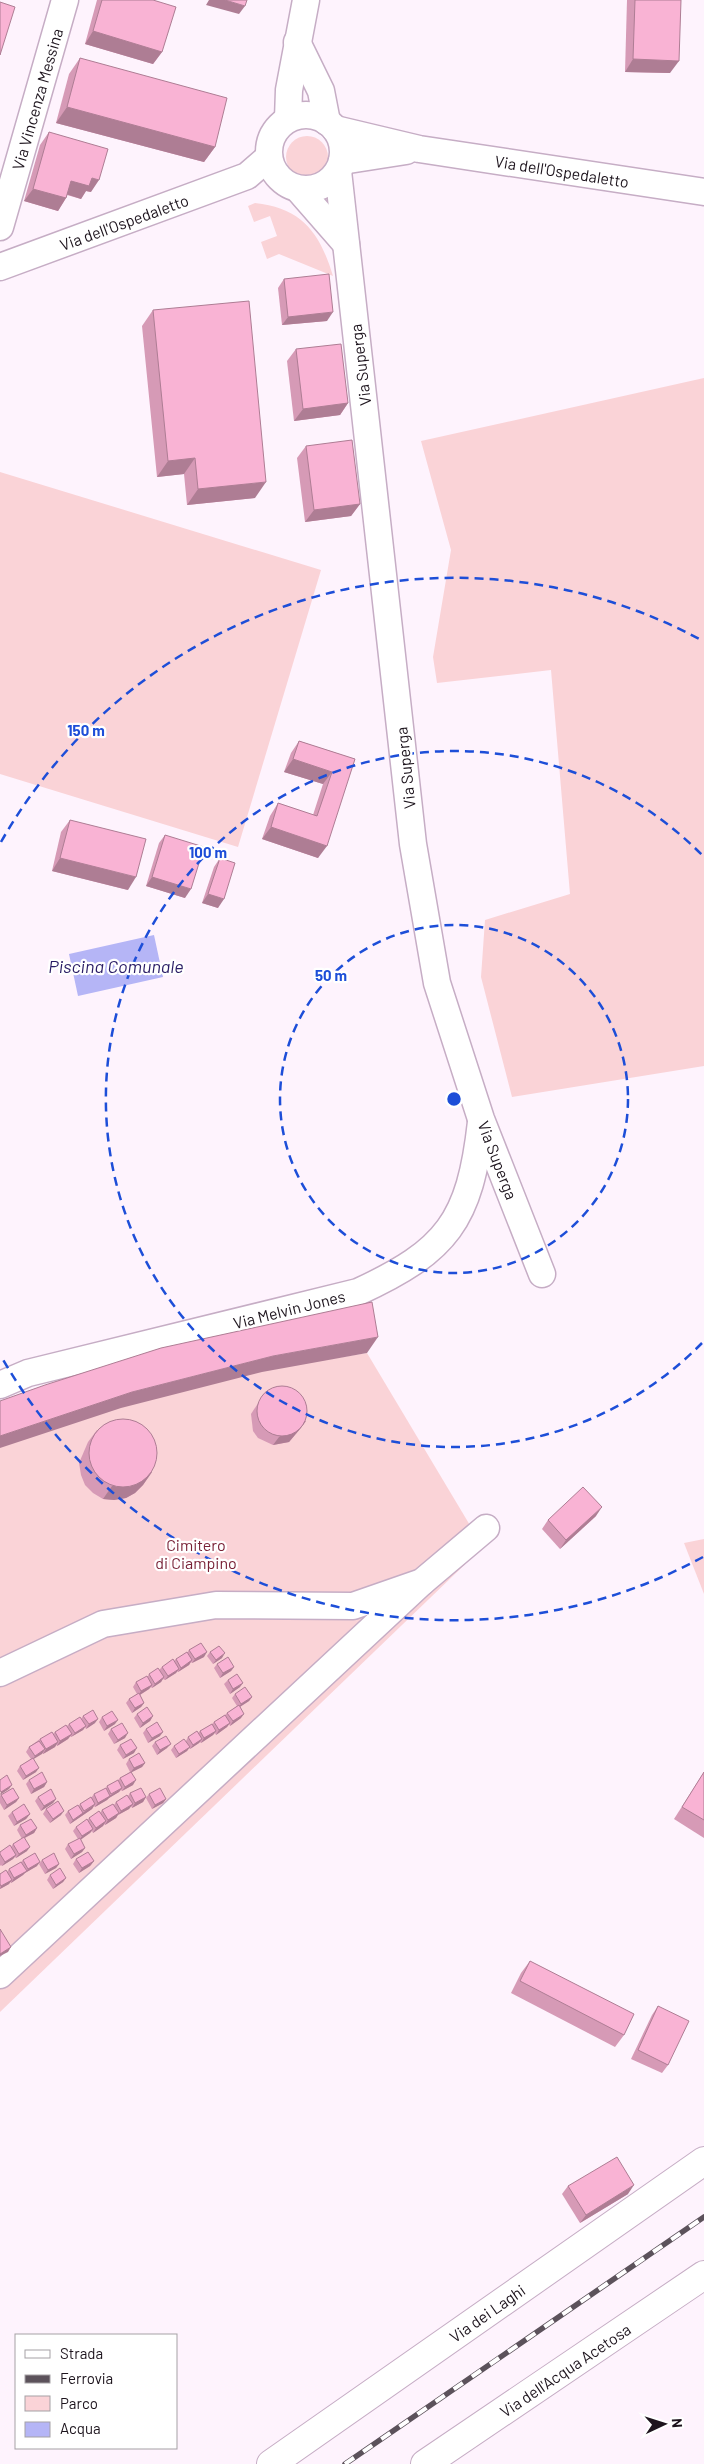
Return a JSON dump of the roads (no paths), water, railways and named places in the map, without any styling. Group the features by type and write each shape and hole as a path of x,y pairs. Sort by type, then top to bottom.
{"main road":[{"name":"Via dei Laghi","path":"271,2464 704,2161"},
{"name":"Via dell'Acqua Acetosa","path":"426,2464 704,2275"}],"street":[{"name":"Via Vincenza Messina","path":"0,227 65,0"},
{"path":"288,119 289,90 306,0"},
{"path":"247,176 310,190 322,186 340,166 340,139 331,125 321,91 297,42"},
{"path":"331,125 309,115 288,119 272,135 269,157 271,168 292,187 346,244"},
{"name":"Via dell'Ospedaletto","path":"331,125 419,149 704,192"},
{"name":"Via dell'Ospedaletto","path":"340,166 419,149"},
{"name":"Via dell'Ospedaletto","path":"0,267 247,176 269,157"},
{"name":"Via Superga","path":"340,166 346,244 372,458 413,844 437,983 482,1119 542,1274"},
{"name":"Via Melvin Jones","path":"0,1385 28,1373 358,1292 395,1275 419,1260 439,1243 456,1218 471,1185 478,1156 482,1119"},
{"path":"0,1975 422,1582 486,1528"},
{"path":"0,1673 103,1624 216,1605 353,1606 422,1582"}],"water":[{"name":"Piscina Comunale","path":"154,935 163,977 78,996 69,954"}],"railway":[{"path":"345,2464 704,2217"}],"park label":[{"name":"Cimitero di Ciampino","path":"196,1553"}]}
